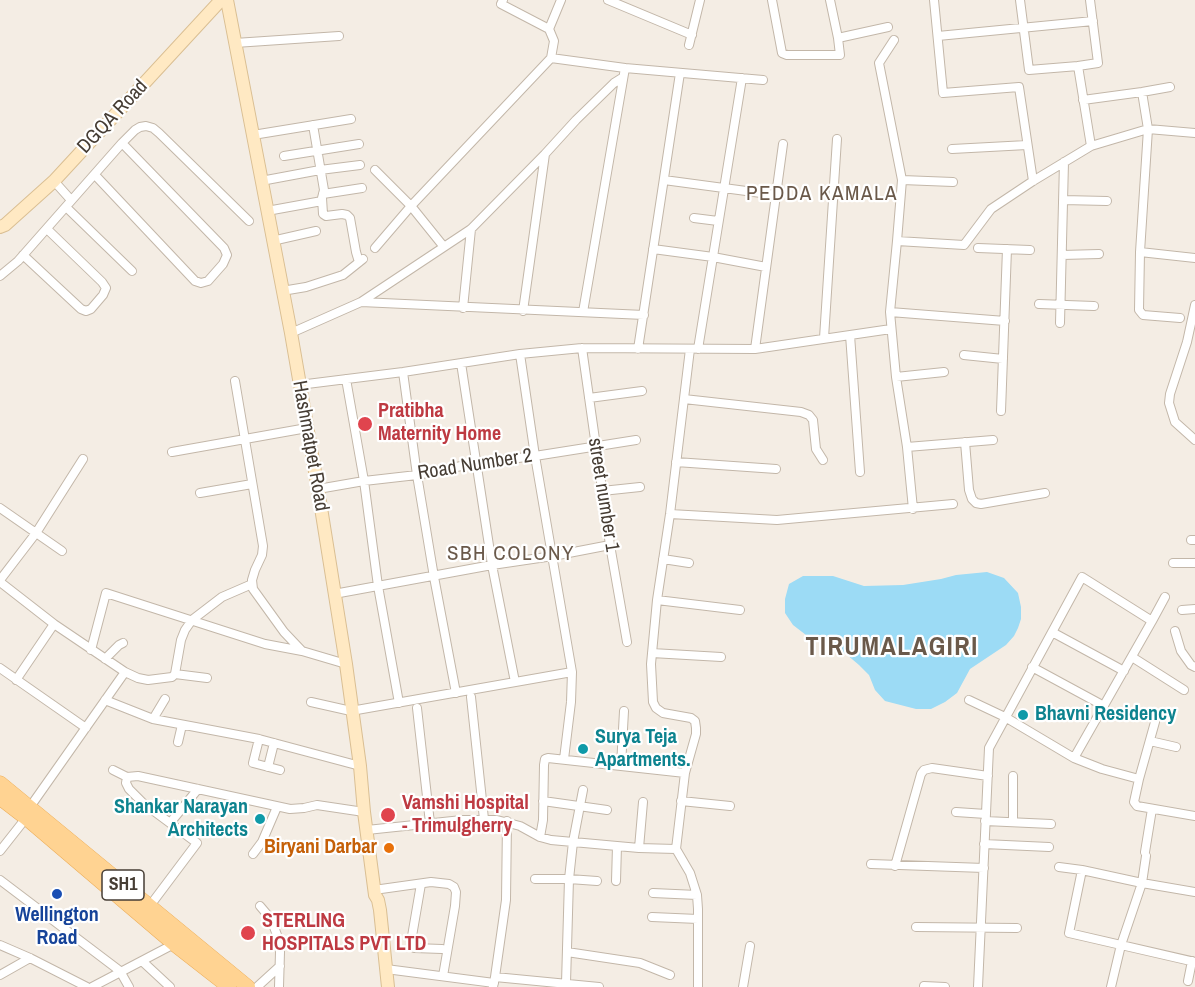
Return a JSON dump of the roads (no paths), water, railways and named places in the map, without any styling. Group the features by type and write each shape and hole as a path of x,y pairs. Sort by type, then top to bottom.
{"main road":[{"name":"DGQA Road","path":"0,227 54,181 221,0"},
{"name":"Hashmatpet Road","path":"227,0 291,333 346,664 375,892 374,911 381,987"},
{"name":"SH1","path":"0,783 28,813 174,944 229,987"},
{"name":"SH1","path":"0,798 28,813 248,987"},
{"name":"Hashmatpet Road","path":"375,892 380,910 388,987"}],"street":[{"path":"375,248 411,206 550,58 554,41 549,29 501,4 503,0"},
{"path":"549,29 561,0"},
{"path":"608,0 692,35"},
{"path":"689,45 700,0"},
{"path":"772,0 782,53 787,55 840,55 830,0"},
{"path":"934,0 943,93 1019,87 1033,181"},
{"path":"1020,0 1029,70 1098,63 1090,0"},
{"path":"938,36 1093,21"},
{"path":"838,38 888,27"},
{"path":"235,43 339,36"},
{"path":"894,40 879,63 902,180 890,312 913,509"},
{"path":"550,58 680,74 763,80"},
{"path":"1078,66 1091,146"},
{"path":"584,312 625,68"},
{"path":"638,349 680,74"},
{"path":"291,333 362,302 471,229 614,82 622,78"},
{"path":"698,987 697,895 690,873 676,849 685,773 696,734 691,718 663,712 656,708 653,702 651,664 657,600 684,399 713,257 742,78"},
{"path":"1083,100 1170,87"},
{"path":"1142,92 1148,129 1140,252 1139,310 1143,315 1180,318"},
{"path":"253,135 351,119"},
{"path":"282,291 325,282 343,275 362,260 356,252 350,218 342,214 323,214 324,190 313,125"},
{"path":"0,276 23,255 122,143 140,127 146,126 153,129 249,221"},
{"path":"897,241 964,245 991,209 1091,146 1148,129 1195,133"},
{"path":"824,338 837,139"},
{"path":"95,175 195,281 201,283 208,281 223,264 227,255 224,248 122,143"},
{"path":"284,156 359,144"},
{"path":"755,349 783,144"},
{"path":"952,149 1027,145"},
{"path":"524,311 545,154"},
{"path":"1060,323 1064,162"},
{"path":"261,181 360,165"},
{"path":"375,170 411,206 444,247"},
{"path":"664,180 776,195"},
{"path":"902,180 953,182"},
{"path":"54,181 69,203 132,271"},
{"path":"267,211 362,188"},
{"path":"1063,200 1107,201"},
{"path":"694,218 718,221"},
{"path":"23,255 81,309 86,311 91,309 106,288 47,229"},
{"path":"463,308 471,229"},
{"path":"272,241 316,231"},
{"path":"978,248 1030,250"},
{"path":"653,249 766,267"},
{"path":"1001,411 1007,249"},
{"path":"1140,252 1195,258"},
{"path":"1062,255 1099,254"},
{"path":"362,302 644,315"},
{"path":"1039,304 1094,306"},
{"path":"1195,305 1169,403 1175,422 1195,440"},
{"path":"890,312 1005,321"},
{"path":"299,385 520,354 582,348 755,349 891,329"},
{"path":"850,335 860,472"},
{"name":"street number 1","path":"582,348 610,545 627,642"},
{"path":"520,354 572,672 564,759"},
{"path":"964,355 1004,359"},
{"path":"461,363 492,565 515,682"},
{"path":"404,372 417,475 456,693"},
{"path":"896,377 944,372"},
{"path":"346,379 378,586 399,702"},
{"path":"235,381 262,546 262,555 252,584 253,589 290,639 302,651"},
{"path":"589,398 642,391"},
{"path":"684,399 801,412 813,420 816,449 823,459"},
{"path":"172,452 307,428"},
{"name":"Road Number 2","path":"318,489 636,440"},
{"path":"907,447 993,440"},
{"path":"965,442 969,490 976,503 1045,493"},
{"path":"83,459 36,533 0,581 54,624 125,672 148,680 172,677 175,674 207,678"},
{"path":"676,462 776,469"},
{"path":"200,493 252,484"},
{"path":"602,491 640,488"},
{"path":"670,514 777,520 953,504"},
{"path":"0,508 62,551"},
{"path":"334,594 610,545"},
{"path":"663,559 689,563"},
{"path":"1173,563 1195,563"},
{"path":"978,987 990,748 1082,577 1152,621"},
{"path":"175,674 181,640 192,620 222,597 252,584"},
{"path":"91,650 106,593 265,644 302,651 346,664"},
{"path":"1074,758 1165,597"},
{"path":"657,600 740,610"},
{"path":"1182,610 1195,609"},
{"path":"16,680 54,624"},
{"path":"1175,631 1181,651 1195,668"},
{"path":"1052,632 1124,671"},
{"path":"105,659 123,644"},
{"path":"652,653 722,657"},
{"path":"1132,657 1184,690"},
{"path":"1032,667 1104,706"},
{"path":"0,668 86,729"},
{"path":"0,851 125,672"},
{"path":"311,702 351,711 572,672"},
{"path":"471,697 484,819"},
{"path":"153,719 165,699"},
{"path":"105,700 153,719 259,739 360,766"},
{"path":"969,700 1005,717 1074,758 1102,769 1139,779"},
{"path":"417,708 430,823"},
{"path":"621,766 624,711"},
{"path":"1155,722 1134,802 1137,806 1152,810 1195,816"},
{"path":"178,742 183,725"},
{"path":"259,739 253,763 280,770"},
{"path":"1149,741 1176,747"},
{"path":"268,767 274,743"},
{"path":"540,837 546,759 564,759 685,773"},
{"path":"896,866 924,770 932,768 988,776"},
{"path":"112,770 127,777 138,776 295,810 326,805 364,812"},
{"path":"1013,776 1013,822"},
{"path":"127,777 126,783 129,789 143,803 197,843 149,907"},
{"path":"170,823 198,789"},
{"path":"566,983 569,879 583,790"},
{"path":"543,801 607,810"},
{"path":"681,801 730,806"},
{"path":"639,848 643,802"},
{"path":"253,854 262,842 278,807"},
{"path":"1112,987 1121,945 1142,883 1152,810"},
{"path":"956,812 1013,822 1052,824"},
{"path":"367,830 484,819 507,821 550,840 676,849"},
{"path":"494,982 506,900 507,821"},
{"path":"984,844 1048,847"},
{"path":"616,881 617,846"},
{"path":"871,864 984,868"},
{"path":"1059,867 1195,892"},
{"path":"1082,870 1069,933 1194,962 1188,981"},
{"path":"0,879 120,971 129,987"},
{"path":"535,879 597,881"},
{"path":"375,892 431,882 449,884 454,887 455,906 443,976"},
{"path":"421,884 412,946 442,950"},
{"path":"653,893 697,895"},
{"path":"260,906 275,926 280,952 279,987"},
{"path":"652,917 698,919"},
{"path":"916,927 1017,928"},
{"path":"92,987 174,944"},
{"path":"0,945 87,987"},
{"path":"743,987 750,946"},
{"path":"567,952 640,963 670,975"},
{"path":"0,975 30,958"},
{"path":"142,961 170,987"},
{"path":"257,987 280,966"},
{"path":"386,969 494,982 566,983 599,987"},
{"path":"924,986 945,987"}],"water":[{"path":"987,572 1004,578 1018,593 1021,619 1018,628 1006,645 970,669 957,693 931,709 916,709 885,701 875,690 869,675 859,665 846,654 806,635 793,625 785,613 785,599 789,584 803,576 833,576 864,586 903,585"}],"place":[{"name":"Pratibha Maternity Home","path":"365,424"},
{"name":"Bhavni Residency","path":"1023,715"},
{"name":"Surya Teja Apartments.","path":"583,749"},
{"name":"Vamshi Hospital - Trimulgherry","path":"388,815"},
{"name":"Shankar Narayan Architects","path":"260,819"},
{"name":"Biryani Darbar","path":"389,848"},
{"name":"Wellington Road","path":"57,894"},
{"name":"STERLING HOSPITALS PVT LTD","path":"248,933"}],"district":[{"name":"PEDDA KAMALA","path":"822,194"},
{"name":"SBH COLONY","path":"511,554"},
{"name":"TIRUMALAGIRI","path":"892,648"}]}
